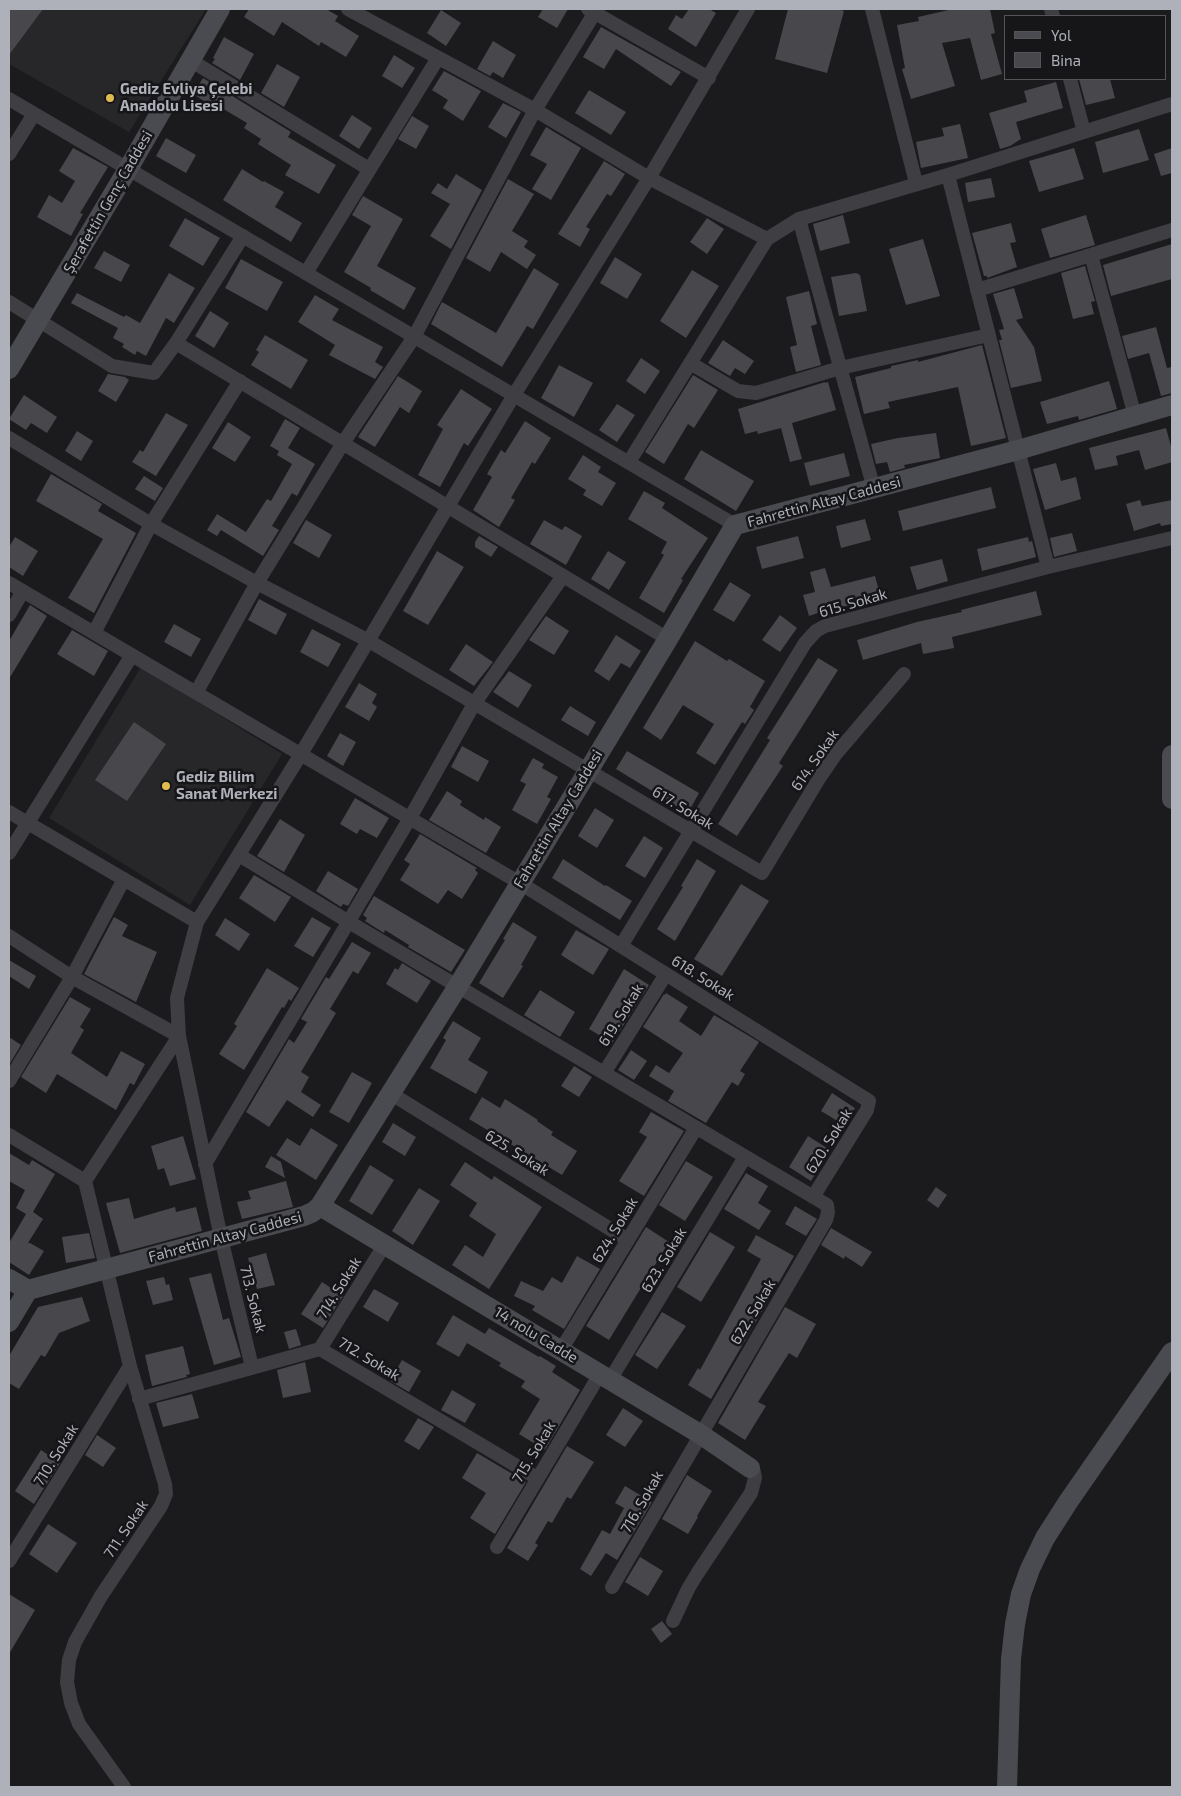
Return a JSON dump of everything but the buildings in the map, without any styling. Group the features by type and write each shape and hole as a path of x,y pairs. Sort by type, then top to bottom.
{"street":[{"name":"Şerafettin Genç Caddesi","path":"9,369 128,169 220,9"},
{"path":"348,9 535,110 649,178 767,239"},
{"name":"713. Sokak","path":"252,1368 221,1238 179,1036 177,998 197,922 301,754 514,395 649,178 748,9"},
{"path":"872,9 916,184"},
{"path":"196,693 257,584 343,443 414,336 535,110 593,10 709,78"},
{"path":"306,273 438,58"},
{"path":"190,60 369,170"},
{"path":"1070,80 1084,132"},
{"path":"9,99 735,525"},
{"path":"629,462 767,239 799,219 948,175 1172,104"},
{"path":"9,154 34,114"},
{"path":"948,175 1048,567"},
{"path":"799,219 874,489"},
{"path":"977,290 1172,230"},
{"path":"9,302 112,366 154,372 176,342 243,236"},
{"path":"1091,255 1135,416"},
{"path":"690,363 738,391 756,393 840,368 989,334"},
{"path":"176,342 668,639"},
{"path":"94,634 152,524 240,381"},
{"name":"Fahrettin Altay Caddesi","path":"28,1290 304,1216 320,1206 458,986 735,525 1018,450 1172,405"},
{"name":"617. Sokak","path":"9,438 152,524 257,584 368,641 762,873"},
{"name":"615. Sokak","path":"621,946 800,651 816,631 825,626 1048,567 1172,538"},
{"path":"205,1164 410,818 474,704 563,576"},
{"name":"618. Sokak","path":"9,583 520,883 869,1101"},
{"path":"9,615 23,591"},
{"path":"9,853 132,655"},
{"name":"614. Sokak","path":"762,873 835,755 904,674"},
{"path":"1172,754 1172,799"},
{"path":"9,812 197,922"},
{"path":"239,855 813,1197"},
{"path":"9,1081 72,977 124,879"},
{"path":"9,936 72,977 179,1036 85,1181 9,1135"},
{"name":"619. Sokak","path":"604,1073 666,974"},
{"name":"625. Sokak","path":"390,1093 628,1240"},
{"name":"620. Sokak","path":"813,1197 867,1110 869,1101"},
{"name":"624. Sokak","path":"561,1350 696,1128"},
{"name":"623. Sokak","path":"605,1377 746,1157"},
{"name":"711. Sokak","path":"85,1181 130,1366 166,1494 161,1506 101,1596 75,1642 69,1660 67,1682 70,1703 79,1724 124,1787"},
{"name":"622. Sokak","path":"700,1434 826,1220 827,1205 813,1197"},
{"name":"14 nolu Cadde","path":"320,1206 700,1434 750,1468"},
{"name":"714. Sokak","path":"320,1349 385,1244"},
{"path":"9,1279 28,1290 9,1322"},
{"name":"712. Sokak","path":"139,1399 320,1349 537,1478"},
{"path":"1007,1787 1014,1624 1021,1594 1030,1569 1045,1538 1068,1502 1172,1352"},
{"name":"710. Sokak","path":"9,1561 130,1366"},
{"name":"715. Sokak","path":"497,1547 537,1478 605,1377"},
{"name":"716. Sokak","path":"612,1587 700,1434"},
{"path":"673,1621 697,1574 751,1493 755,1478 754,1472 750,1468"}],"shaded area":[{"name":"Gediz Evliya Çelebi Anadolu Lisesi","path":"9,9 206,9 129,132 9,64"},
{"name":"Gediz Bilim Sanat Merkezi","path":"141,667 282,754 190,905 49,818"}],"place":[{"name":"Gediz Evliya Çelebi Anadolu Lisesi","path":"110,98"},
{"name":"Gediz Bilim Sanat Merkezi","path":"166,786"}]}
